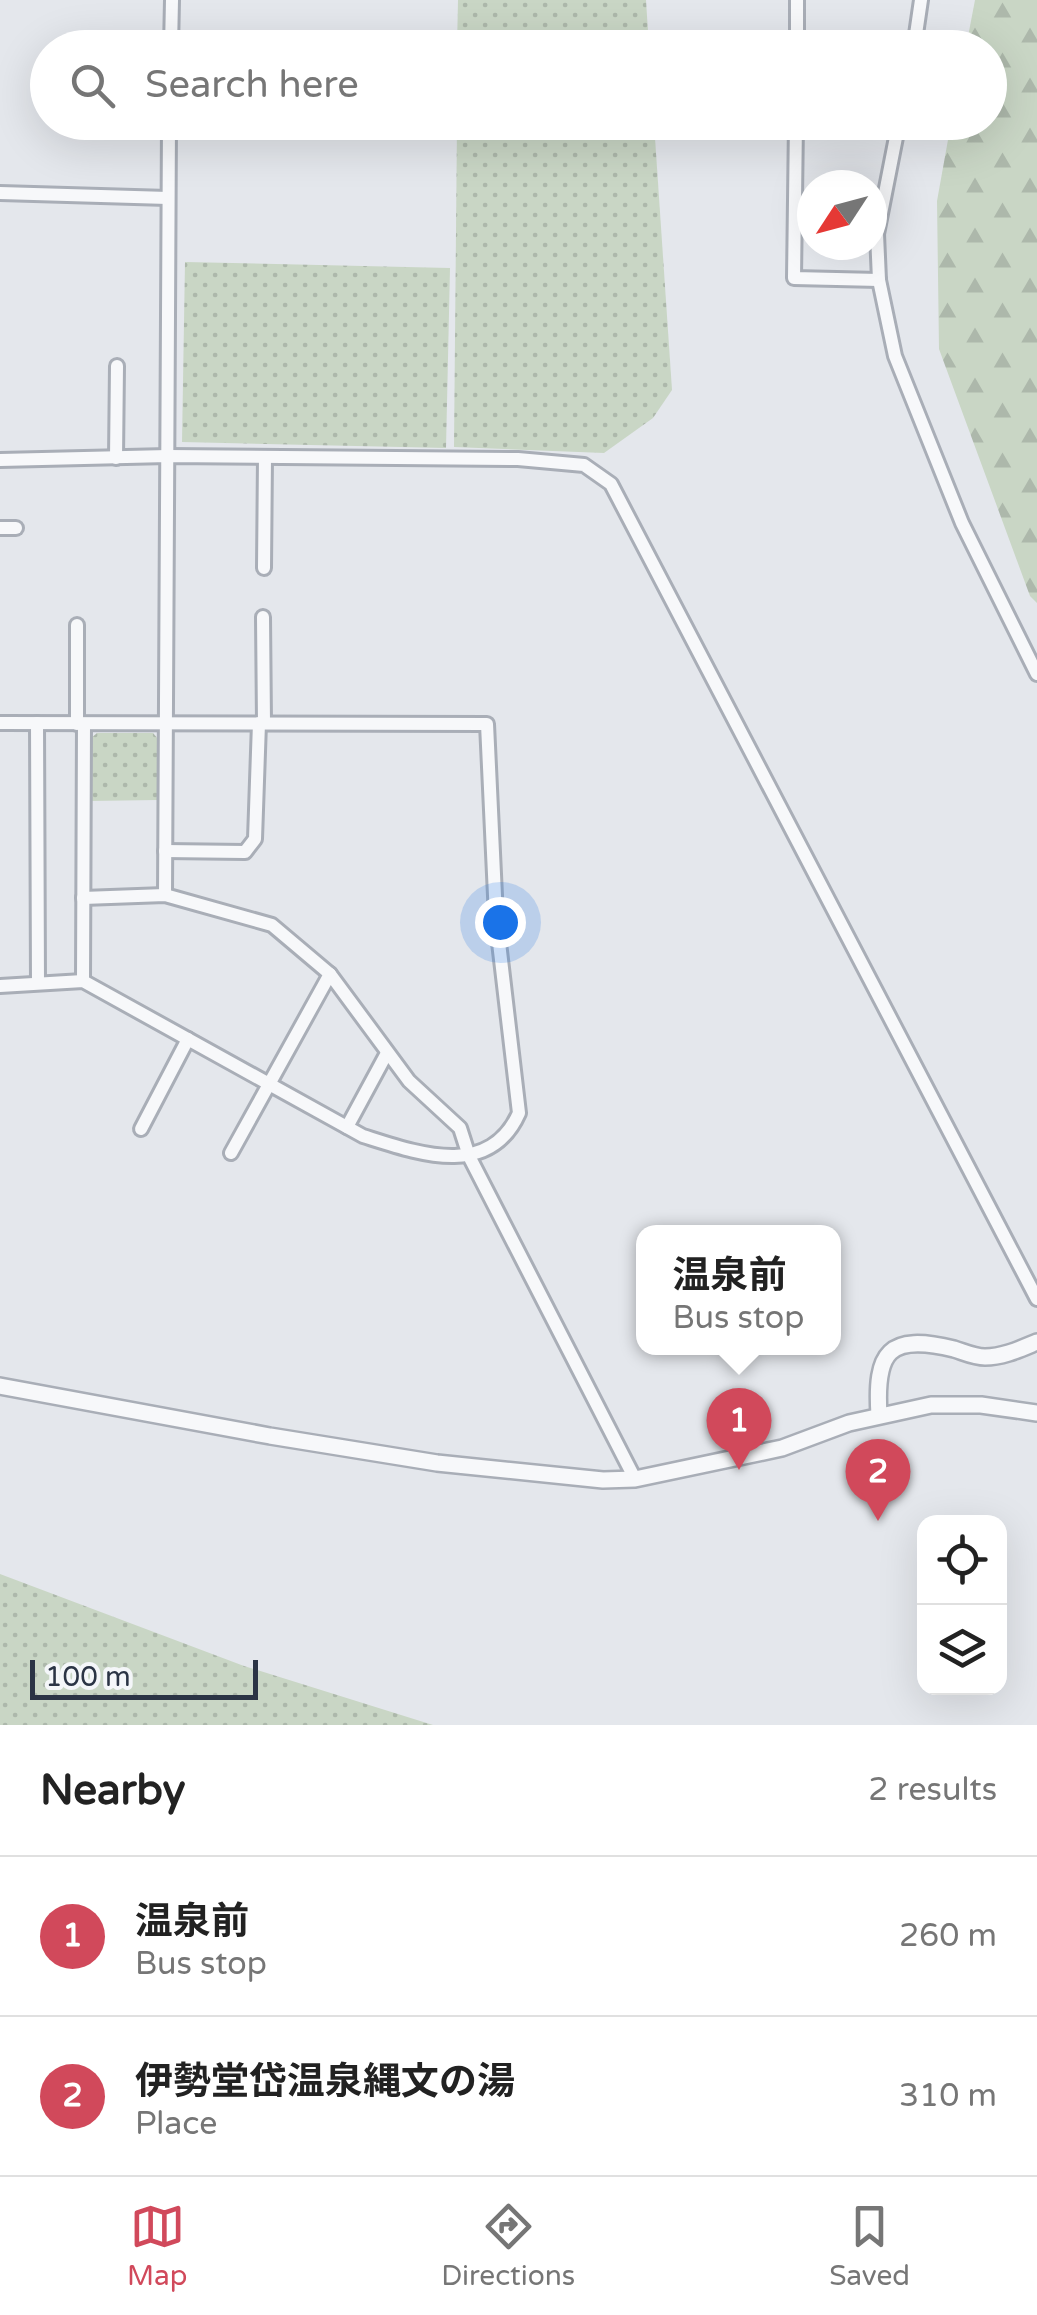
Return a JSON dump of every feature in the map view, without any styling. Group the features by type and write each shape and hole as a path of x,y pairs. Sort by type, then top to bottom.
{"street":[{"path":"171,30 172,0"},
{"path":"796,30 797,0"},
{"path":"917,30 921,0"},
{"path":"164,895 170,140"},
{"path":"796,140 794,278 879,280"},
{"path":"895,140 876,234 879,280 895,356 970,540 1037,674"},
{"path":"0,193 168,198"},
{"path":"116,458 117,366"},
{"path":"0,460 168,456 518,460 584,466 611,484 1037,1298"},
{"path":"264,457 264,568"},
{"path":"0,528 16,528"},
{"path":"166,850 245,852 255,840 264,617"},
{"path":"77,625 83,982"},
{"path":"0,722 488,724 496,917 519,1113 506,1136 470,1156 448,1158 390,1144 347,1127 83,982 0,986"},
{"path":"37,724 38,983"},
{"path":"83,898 164,895 272,925 330,974 409,1080 460,1128 470,1156 635,1479"},
{"path":"232,1154 330,974"},
{"path":"142,1129 188,1039"},
{"path":"347,1127 387,1053"},
{"path":"879,1415 877,1384 882,1359 896,1346 951,1348 981,1357 1002,1356 1037,1342"},
{"path":"0,1386 419,1460 603,1480 635,1479 782,1448 879,1415 930,1405 980,1405 1037,1414"}],"green space":[{"path":"458,0 646,0 648,30 457,30"},
{"path":"975,0 1037,0 1037,603 1030,596 939,349 937,201 948,140 1007,140 1007,30 969,30"},
{"path":"457,140 655,140 672,390 653,418 604,453 454,447"},
{"path":"185,262 450,268 446,448 182,442"},
{"path":"97,733 153,733 159,740 158,800 90,801 89,740"},
{"path":"0,1574 244,1666 433,1725 0,1725"}],"place":[{"name":"温泉前","path":"739,1470"},
{"name":"伊勢堂岱温泉縄文の湯","path":"878,1521"}]}
